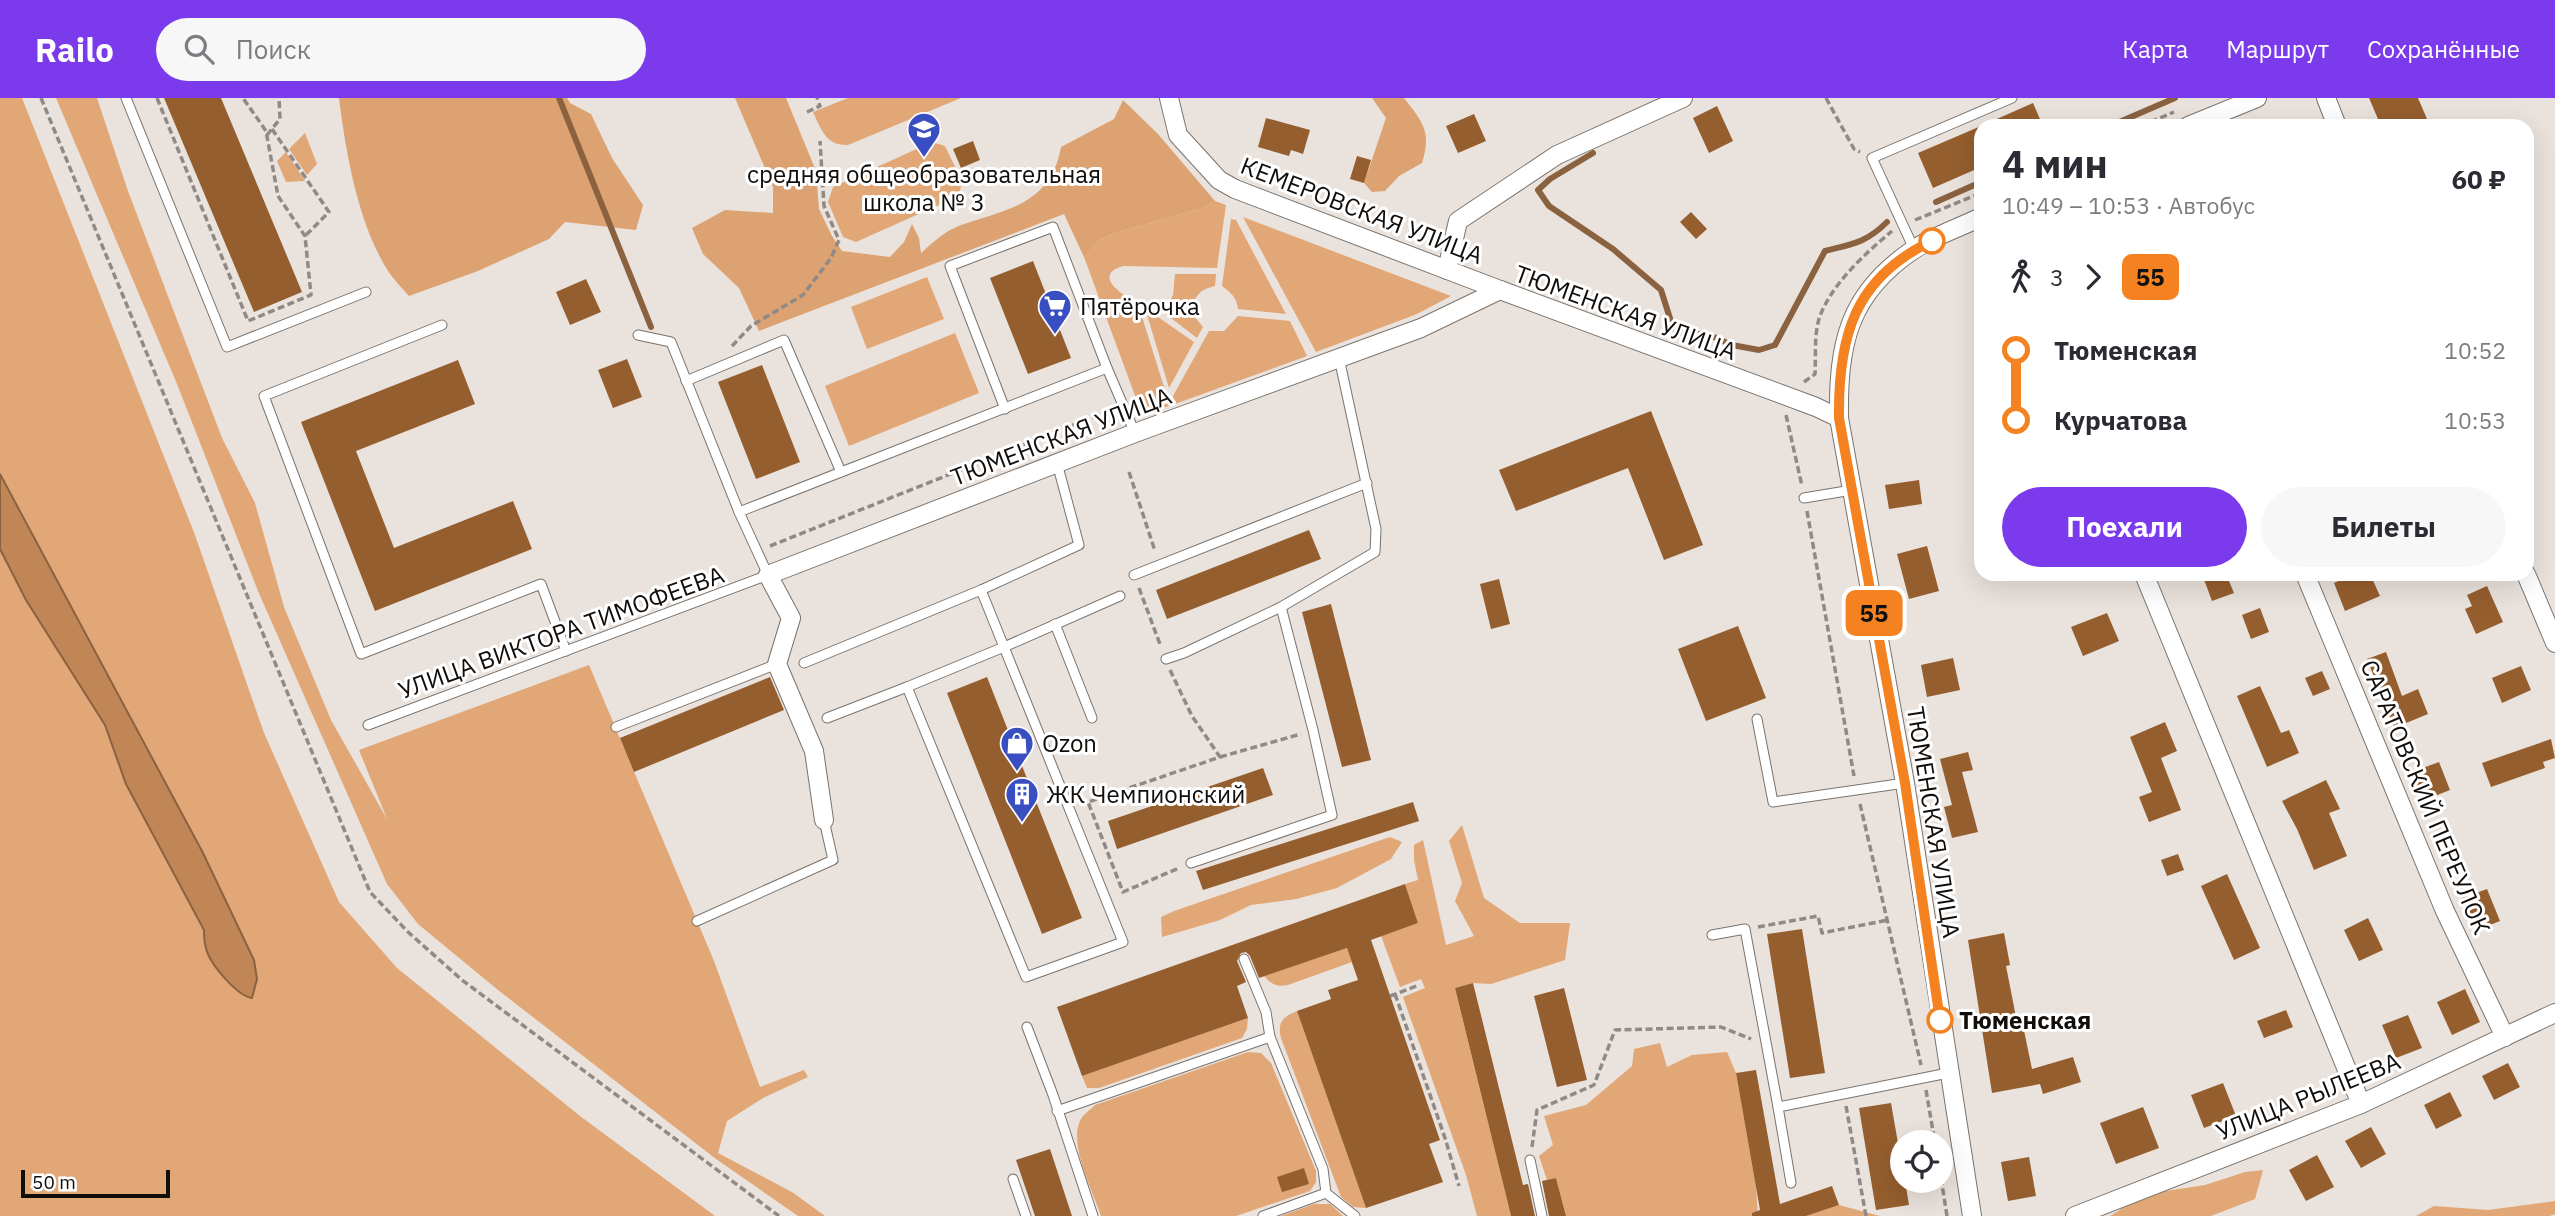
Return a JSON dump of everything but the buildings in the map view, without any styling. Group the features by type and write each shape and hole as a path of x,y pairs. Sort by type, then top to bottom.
{"street":[{"name":"КЕМЕРОВСКАЯ УЛИЦА","path":"1169,98 1178,135 1219,180 1247,194 1500,290"},
{"path":"1447,270 1458,221 1557,155 1682,98"},
{"path":"2205,119 2257,98"},
{"path":"2326,98 2334,119"},
{"path":"1839,418 1839,380 1844,342 1857,309 1876,280 1914,249 1974,220"},
{"name":"ТЮМЕНСКАЯ УЛИЦА","path":"768,575 1135,433 1421,328 1500,290 1839,418 1905,783 1972,1216"},
{"path":"768,575 790,618 777,664 814,751 824,820"},
{"path":"2147,581 2361,1104"},
{"name":"САРАТОВСКИЙ ПЕРЕУЛОК","path":"2308,581 2445,911 2505,1037"},
{"path":"2529,581 2555,643"},
{"name":"УЛИЦА РЫЛЕЕВА","path":"2075,1216 2361,1104 2555,1013"}],"lane":[{"path":"126,98 227,347 366,292"},
{"path":"1914,249 1872,158 2012,98"},
{"path":"1004,409 950,266 1053,227 1135,433"},
{"path":"442,325 264,396 356,641 361,654 541,584 566,651"},
{"path":"638,335 671,342 739,512 768,575"},
{"path":"686,381 784,340 841,472"},
{"path":"1166,659 1281,607 1375,552 1376,528 1339,358"},
{"path":"739,512 1107,368"},
{"path":"804,663 981,590 1079,545 1057,463"},
{"path":"1134,575 1367,483"},
{"path":"1804,498 1852,490"},
{"name":"УЛИЦА ВИКТОРА ТИМОФЕЕВА","path":"368,725 768,575"},
{"path":"907,687 1026,977 1124,942 981,590"},
{"path":"827,718 1004,647 1120,596"},
{"path":"1191,863 1332,816 1281,607"},
{"path":"1055,624 1092,718"},
{"path":"615,727 777,664"},
{"path":"1757,719 1773,802 1905,783"},
{"path":"697,920 833,860 824,820"},
{"path":"1712,934 1745,929 1791,1183"},
{"path":"1244,959 1266,1012 1270,1037 1323,1169 1326,1193 1355,1216"},
{"path":"1027,1027 1093,1216"},
{"path":"1057,1111 1270,1037"},
{"path":"1778,1107 1948,1073"},
{"path":"1530,1160 1542,1216"},
{"path":"1013,1179 1026,1216"},
{"path":"1263,1216 1326,1193"}],"path":[{"path":"41,98 370,892 408,932 462,980 779,1216"},
{"path":"157,98 248,321 311,295 305,236 278,196 267,135 243,98"},
{"path":"267,135 280,119 279,98"},
{"path":"807,112 820,106 817,98"},
{"path":"1826,98 1854,149 1872,158"},
{"path":"272,129 329,212 305,236"},
{"path":"724,354 751,326 803,295 831,258 839,240 824,206 820,141"},
{"path":"1786,396 1786,416 1804,498 1857,790 1924,1078 1933,1130"},
{"path":"1129,472 1155,550 1134,575 1166,659 1192,716 1220,757"},
{"path":"1191,863 1123,892 1088,802 1220,757 1313,730"},
{"path":"1745,929 1818,916 1822,933 1888,920"},
{"path":"1419,985 1393,995 1445,1138 1459,1186"},
{"path":"1530,1160 1537,1110 1594,1084 1615,1030 1721,1027 1766,1044"},
{"path":"1844,1093 1866,1216"},
{"path":"1943,1193 1947,1216"}],"shaded area":[{"path":"0,98 22,98 195,535 264,733 339,902 397,968 580,1116 715,1216 0,1216 0,549 26,600 105,725 126,784 204,930 206,950 203,853 0,474"},
{"path":"56,98 97,98 128,191 222,438 255,503 284,607 331,720 387,819 359,750 589,665 714,961 760,1087 804,1070 808,1077 763,1098 727,1121 718,1153 792,1192 825,1216 798,1216 716,1159 498,990 418,924 387,884 258,591 177,384"},
{"path":"339,98 567,98 570,103 591,114 612,158 643,205 636,230 565,222 549,239 478,271 409,296 388,271 361,210 345,142"},
{"path":"735,98 786,98 816,171 819,209 842,251 890,257 904,242 912,224 919,238 921,253 955,227 1025,201 1048,181 1056,166 1061,147 1114,119 1123,100 1158,134 1215,201 1203,208 1112,234 1100,240 1084,257 1064,214 759,331 739,288 703,254 692,228 725,210 773,213 773,187"},
{"path":"848,98 961,98 848,145 841,145 825,135 813,112"},
{"path":"1372,98 1404,98 1421,121 1426,144 1422,163 1399,176 1385,191 1372,192 1364,183 1386,118"},
{"path":"305,133 317,164 307,175 289,149"},
{"path":"932,142 945,146 962,181 959,196 856,242 843,237 828,202 833,187"},
{"path":"286,152 305,181 286,182 277,161"},
{"path":"1215,201 1226,205 1217,268 1123,266 1110,275 1114,286 1138,304 1170,406 1141,412 1084,257 1100,240 1112,234 1203,208"},
{"path":"1243,217 1451,296 1417,314 1316,352"},
{"path":"1231,219 1236,220 1286,314 1238,309 1235,298 1222,286"},
{"path":"1175,274 1216,274 1215,286 1201,292 1194,303 1193,315 1203,327 1197,338 1163,312 1173,295"},
{"path":"927,277 944,319 867,349 851,307"},
{"path":"1145,308 1194,342 1169,388"},
{"path":"1238,316 1290,321 1307,356 1175,404 1173,396 1209,331 1224,331"},
{"path":"955,333 979,393 849,446 825,386"},
{"path":"0,474 203,853 254,960 257,979 252,998 224,978 212,962 205,946 204,930 126,784 105,725 26,600 0,549"},
{"path":"1462,825 1484,898 1520,923 1570,923 1565,960 1491,984 1473,983 1455,988 1511,1216 1477,1216 1466,1175 1403,997 1425,988 1421,979 1400,987 1381,936 1418,923 1405,884 1418,880 1414,845 1423,840 1446,945 1474,936 1455,901 1462,883 1449,841"},
{"path":"1390,837 1402,842 1391,859 1337,888 1296,899 1251,905 1220,920 1162,937 1161,917 1174,911"},
{"path":"1347,948 1352,962 1288,985 1275,985 1264,976"},
{"path":"1297,1011 1366,1208 1353,1207 1341,1197 1281,1038 1282,1021"},
{"path":"1248,1018 1247,1029 1242,1038 1099,1088 1087,1088 1082,1076"},
{"path":"1660,1043 1667,1067 1692,1055 1727,1052 1736,1073 1756,1187 1758,1216 1566,1216 1556,1178 1547,1180 1539,1156 1553,1145 1544,1116 1586,1105 1632,1066 1634,1049"},
{"path":"1248,1052 1261,1053 1271,1063 1316,1171 1316,1182 1310,1191 1236,1216 1101,1216 1079,1151 1078,1126 1084,1115 1095,1105"},
{"path":"2263,1170 2255,1199 2211,1216 2110,1216 2146,1194 2205,1185 2245,1172"},
{"path":"2555,1201 2555,1214 2550,1216 2416,1216 2434,1206 2488,1210"},
{"path":"1314,1204 1330,1204 1343,1216 1281,1216"},
{"path":"1839,1205 1880,1216 1806,1216"}],"waterway":[{"path":"559,98 651,327"},
{"path":"2126,119 2175,98"},
{"path":"1593,153 1550,179 1538,190 1549,206 1613,249 1661,290 1673,328 1684,334 1707,334 1732,345 1759,350 1775,345 1825,251 1865,239 1887,222"},
{"path":"1936,202 1974,185"}],"bus line":[{"name":"55","path":"1932,241 1914,249 1876,280 1857,309 1844,342 1839,380 1839,418 1905,783 1940,1020"}],"place":[{"name":"средняя общеобразовательная школа № 3","path":"924,159"},
{"name":"Пятёрочка","path":"1055,336"},
{"name":"Ozon","path":"1017,773"},
{"name":"ЖК Чемпионский","path":"1022,824"},
{"name":"Тюменская","path":"1940,1020"}]}
